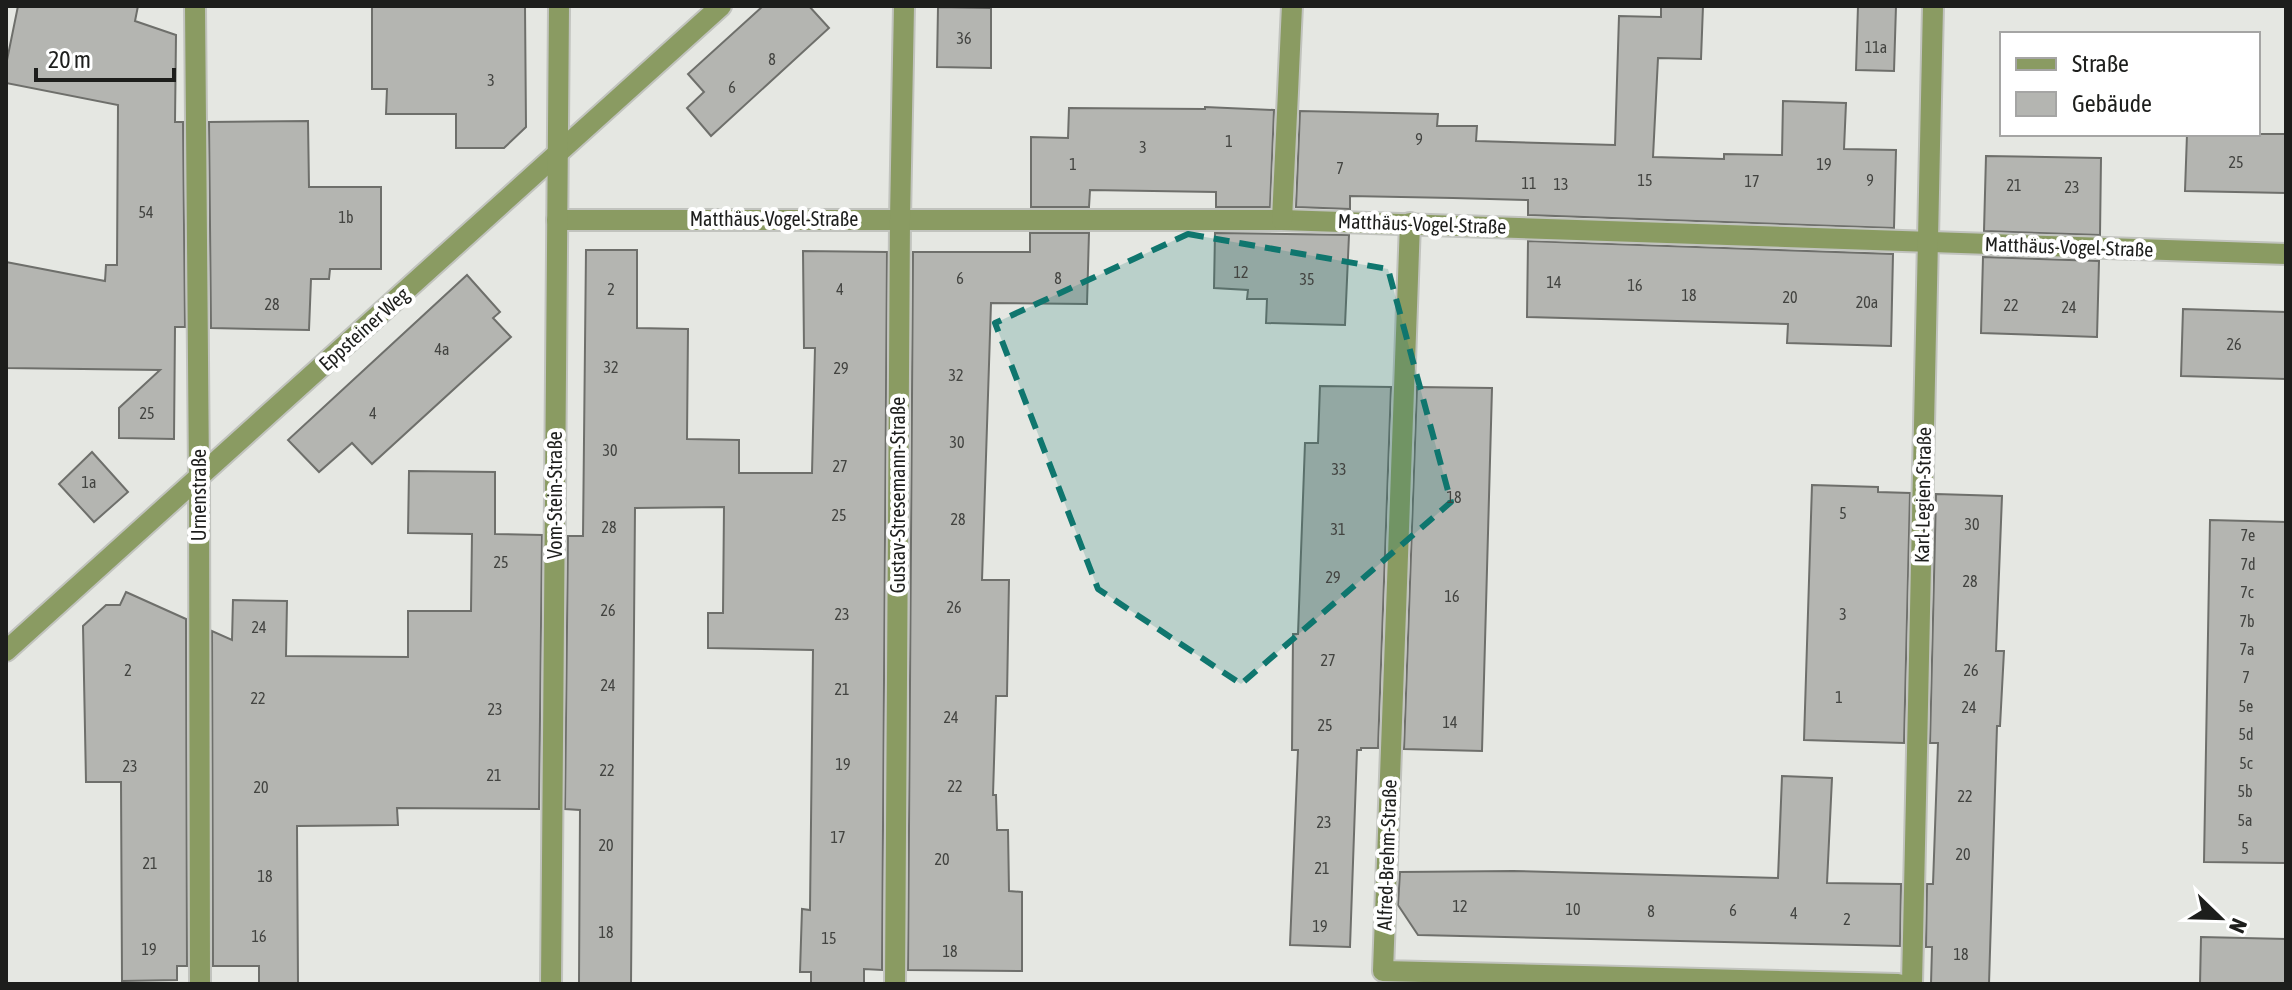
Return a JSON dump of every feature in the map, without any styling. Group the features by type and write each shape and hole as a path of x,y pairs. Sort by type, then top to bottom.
{"street":[{"name":"Urnenstraße","path":"195,6 200,984"},
{"name":"Vom-Stein-Straße","path":"551,984 559,6"},
{"name":"Eppsteiner Weg","path":"6,651 721,6"},
{"name":"Gustav-Stresemann-Straße","path":"895,984 904,6"},
{"path":"1282,220 1292,6"},
{"name":"Karl-Legien-Straße","path":"1912,984 1933,6"},
{"name":"Matthäus-Vogel-Straße","path":"557,220 1282,220 2286,254"},
{"name":"Alfred-Brehm-Straße","path":"1410,223 1383,971 1898,984"}],"highlighted area":[{"path":"1188,234 1388,269 1451,502 1241,684 1098,589 995,323"}],"building":[{"path":"18,6 138,6 135,21 176,35 175,122 183,122 185,327 175,327 174,439 119,438 119,408 160,370 6,368 6,262 105,281 106,265 117,265 118,105 6,83 6,65"},
{"path":"372,6 525,6 526,127 504,148 456,148 456,114 386,114 387,89 372,89"},
{"path":"763,6 809,6 829,28 711,136 687,108 704,92 688,74"},
{"path":"1661,6 1703,6 1701,59 1658,58 1653,157 1724,159 1724,154 1782,155 1783,101 1846,103 1844,149 1896,150 1894,228 1528,215 1528,200 1350,196 1350,209 1296,207 1300,111 1438,114 1437,126 1477,126 1476,141 1615,145 1619,16 1661,17"},
{"path":"1858,6 1896,6 1894,71 1856,70"},
{"path":"938,7 991,8 991,68 937,67"},
{"path":"1069,108 1274,110 1270,207 1216,207 1216,192 1090,190 1089,207 1031,207 1031,137 1068,138"},
{"path":"308,121 309,187 381,187 381,269 330,269 329,279 311,279 309,330 211,328 209,122"},
{"path":"2286,134 2286,193 2185,191 2187,136"},
{"path":"1986,156 2101,158 2100,235 1984,231"},
{"path":"1030,233 1089,233 1087,304 991,303 982,580 1009,580 1007,696 996,696 993,795 996,795 997,830 1008,830 1009,891 1022,892 1022,971 908,970 913,252 1030,252"},
{"path":"1215,233 1349,235 1345,325 1266,323 1267,299 1247,299 1248,290 1214,288"},
{"path":"1528,241 1893,254 1891,346 1787,343 1788,324 1527,317"},
{"path":"586,250 637,250 637,328 688,329 687,439 739,440 739,473 812,473 815,348 804,348 803,251 887,252 882,970 864,969 864,984 811,984 811,972 800,972 802,909 810,910 813,650 708,648 708,613 723,613 724,507 635,508 631,984 579,984 580,810 565,809 568,536 583,536"},
{"path":"1983,257 2099,261 2097,337 1981,333"},
{"path":"467,275 500,312 493,318 511,337 372,464 352,443 319,472 288,440"},
{"path":"2183,309 2286,312 2286,379 2181,376"},
{"path":"1320,386 1391,387 1378,748 1357,750 1350,947 1290,945 1298,750 1292,750 1293,634 1298,634 1305,443 1318,443"},
{"path":"1417,387 1492,388 1482,751 1404,749"},
{"path":"92,452 128,492 94,522 59,484"},
{"path":"409,471 495,472 495,534 542,535 539,809 397,808 398,825 297,826 298,984 259,984 259,966 213,966 212,631 232,640 233,600 287,601 286,656 408,657 408,611 471,611 472,534 408,533"},
{"path":"1812,485 1878,487 1878,492 1910,493 1904,743 1804,740"},
{"path":"1936,494 2002,496 1996,651 2004,651 2000,726 1997,726 1989,984 1931,984 1932,947 1926,947 1927,884 1933,884 1938,743 1930,743"},
{"path":"2210,520 2286,522 2286,863 2204,862"},
{"path":"126,592 186,619 187,966 177,966 177,980 122,981 121,782 86,782 83,626 106,605 120,605"},
{"path":"1782,776 1832,778 1827,883 1901,884 1900,946 1418,935 1398,905 1400,872 1513,871 1778,878"},
{"path":"2201,937 2286,939 2286,984 2200,984"}]}
